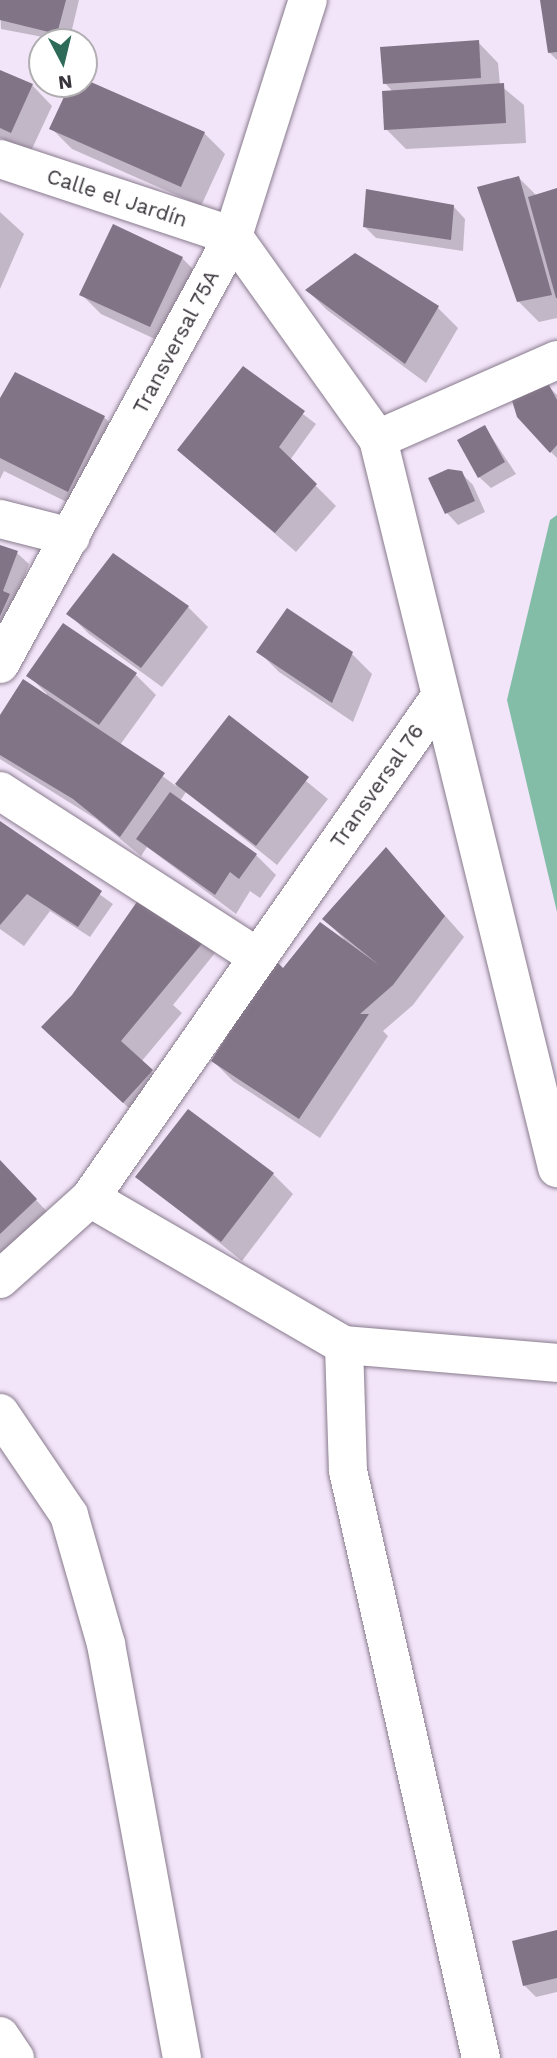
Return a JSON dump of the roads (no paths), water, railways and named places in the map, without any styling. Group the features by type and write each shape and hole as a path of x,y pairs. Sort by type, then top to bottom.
{"street":[{"name":"Transversal 75A","path":"0,664 233,236 308,0"},
{"name":"Calle el Jardín","path":"0,159 233,236"},
{"path":"233,236 379,439 557,1168"},
{"path":"379,439 557,360"},
{"path":"0,519 71,537"},
{"name":"Transversal 76","path":"0,1279 90,1198 440,697"},
{"path":"0,791 258,957"},
{"path":"90,1198 344,1345 557,1363"},
{"path":"344,1345 348,1471 481,2058"},
{"path":"0,1413 69,1516 106,1644 182,2058"},
{"path":"0,2036 15,2058"}]}
